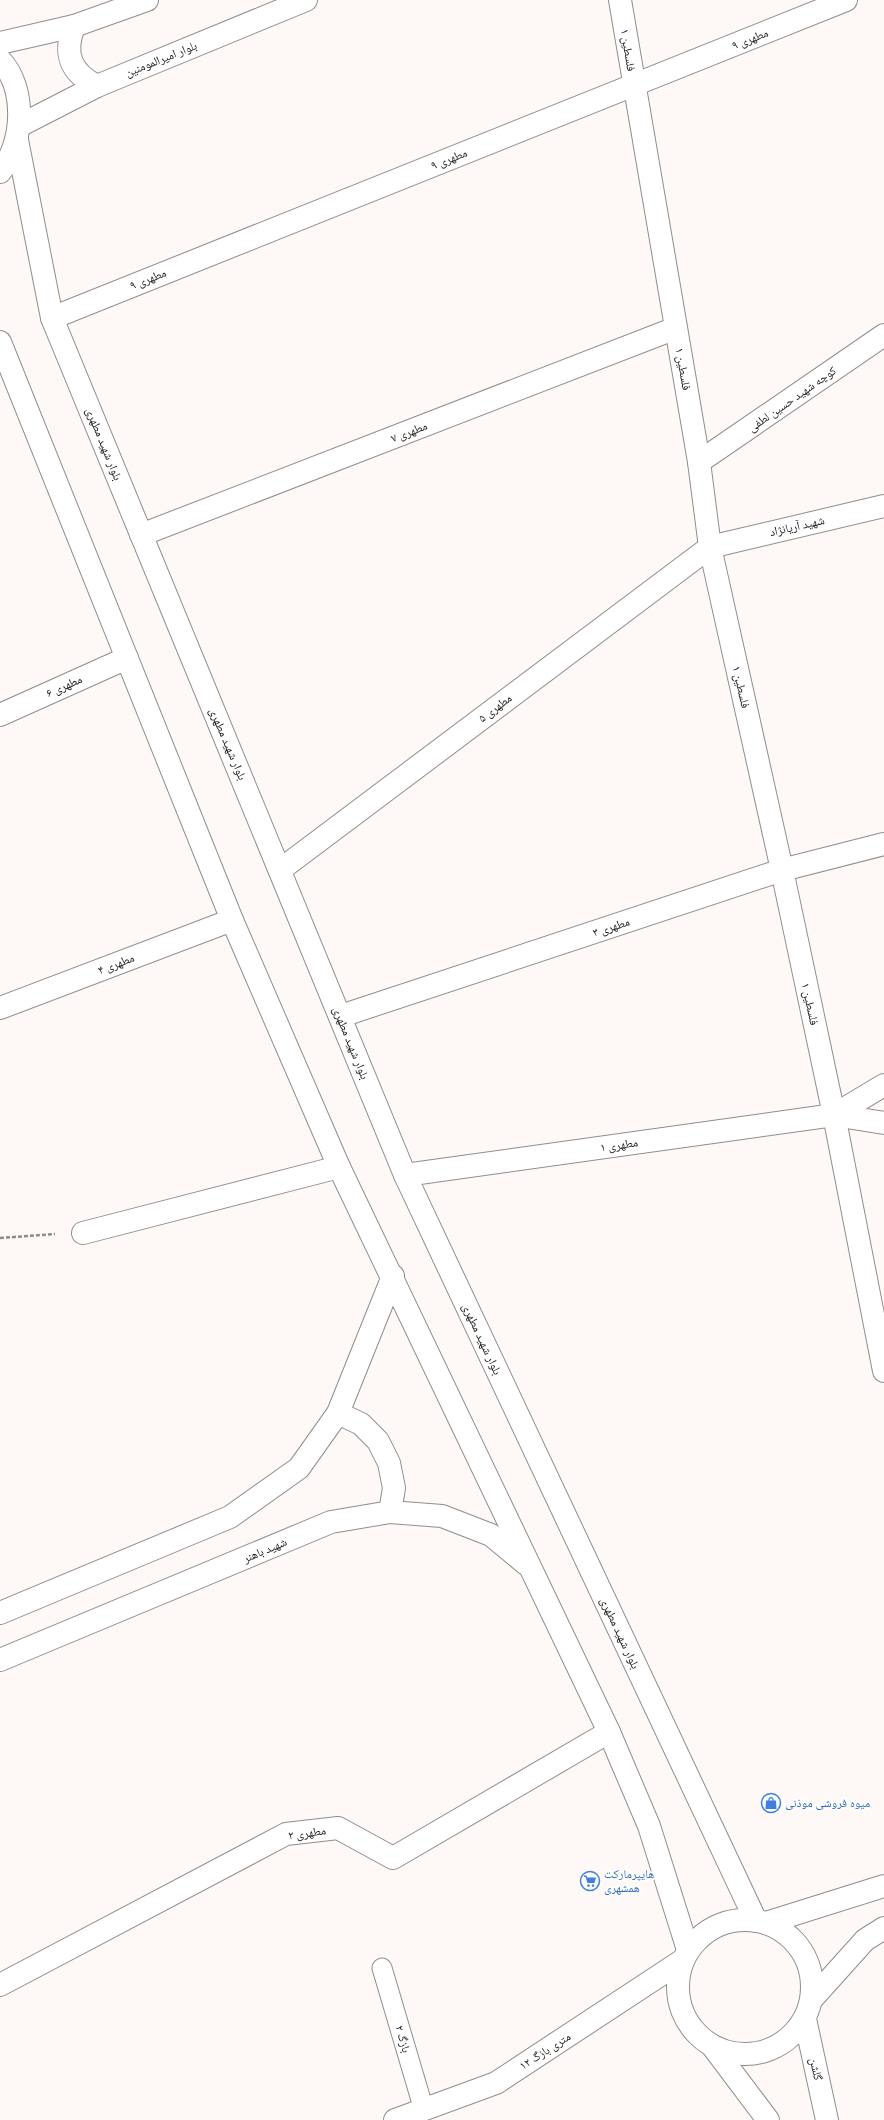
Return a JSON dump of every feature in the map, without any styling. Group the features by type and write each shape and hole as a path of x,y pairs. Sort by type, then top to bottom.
{"street":[{"path":"0,43 74,26 147,0"},
{"name":"بلوار امیرالمومنین","path":"18,133 97,86 306,0"},
{"name":"فلسطین ۱","path":"620,0 699,462 710,547 782,870 834,1116 884,1371"},
{"name":"مطهری ۹","path":"52,318 846,0"},
{"path":"74,26 69,40 69,55 74,68 84,79 97,86"},
{"path":"0,60 13,82 19,103 18,133 5,166 0,172"},
{"name":"بلوار شهید مطهری","path":"18,133 52,318 341,1016 405,1175 761,1922"},
{"name":"مطهری ۷","path":"142,535 676,328"},
{"name":"کوچه شهید حسین لطفی","path":"699,462 884,335"},
{"path":"0,342 232,920 339,1167 393,1276 609,1732 649,1826 686,1955"},
{"name":"شهید آریانژاد","path":"710,547 884,506"},
{"name":"مطهری ۵","path":"280,870 710,547"},
{"name":"مطهری ۶","path":"0,714 127,658"},
{"name":"مطهری ۳","path":"341,1016 782,870 884,844"},
{"name":"مطهری ۴","path":"0,1008 232,920"},
{"name":"مطهری ۱","path":"834,1116 884,1085"},
{"name":"مطهری ۱","path":"405,1175 834,1116 884,1123"},
{"path":"83,1233 339,1167"},
{"path":"0,1613 230,1517 299,1468 338,1413 393,1276"},
{"path":"338,1413 361,1424 378,1442 389,1463 394,1488 390,1512"},
{"name":"شهید باهنر","path":"0,1660 331,1522 390,1512 442,1516 491,1535 531,1567"},
{"name":"مطهری ۲","path":"0,1985 286,1834 338,1828 393,1858 609,1732"},
{"path":"761,1922 884,1886"},
{"path":"713,2047 734,2054 754,2054 775,2048 792,2035 805,2019 812,1998 813,1979 804,1955 798,1945 784,1931 761,1922 736,1920 718,1925 701,1936 686,1955 678,1978 678,1998 684,2016 694,2032 713,2047 768,2120"},
{"path":"812,1998 865,1940 884,1928"},
{"name":"۱۲ متری بازگ","path":"395,2120 496,2083 686,1955"},
{"name":"گلشن","path":"805,2019 827,2120"}],"lane":[{"name":"بازگ ۲","path":"382,1968 424,2110"}],"path":[{"path":"0,1238 83,1233"}],"place":[{"name":"میوه فروشی موذنی","path":"771,1803"},
{"name":"هايپرماركت همشهری","path":"590,1881"}]}
